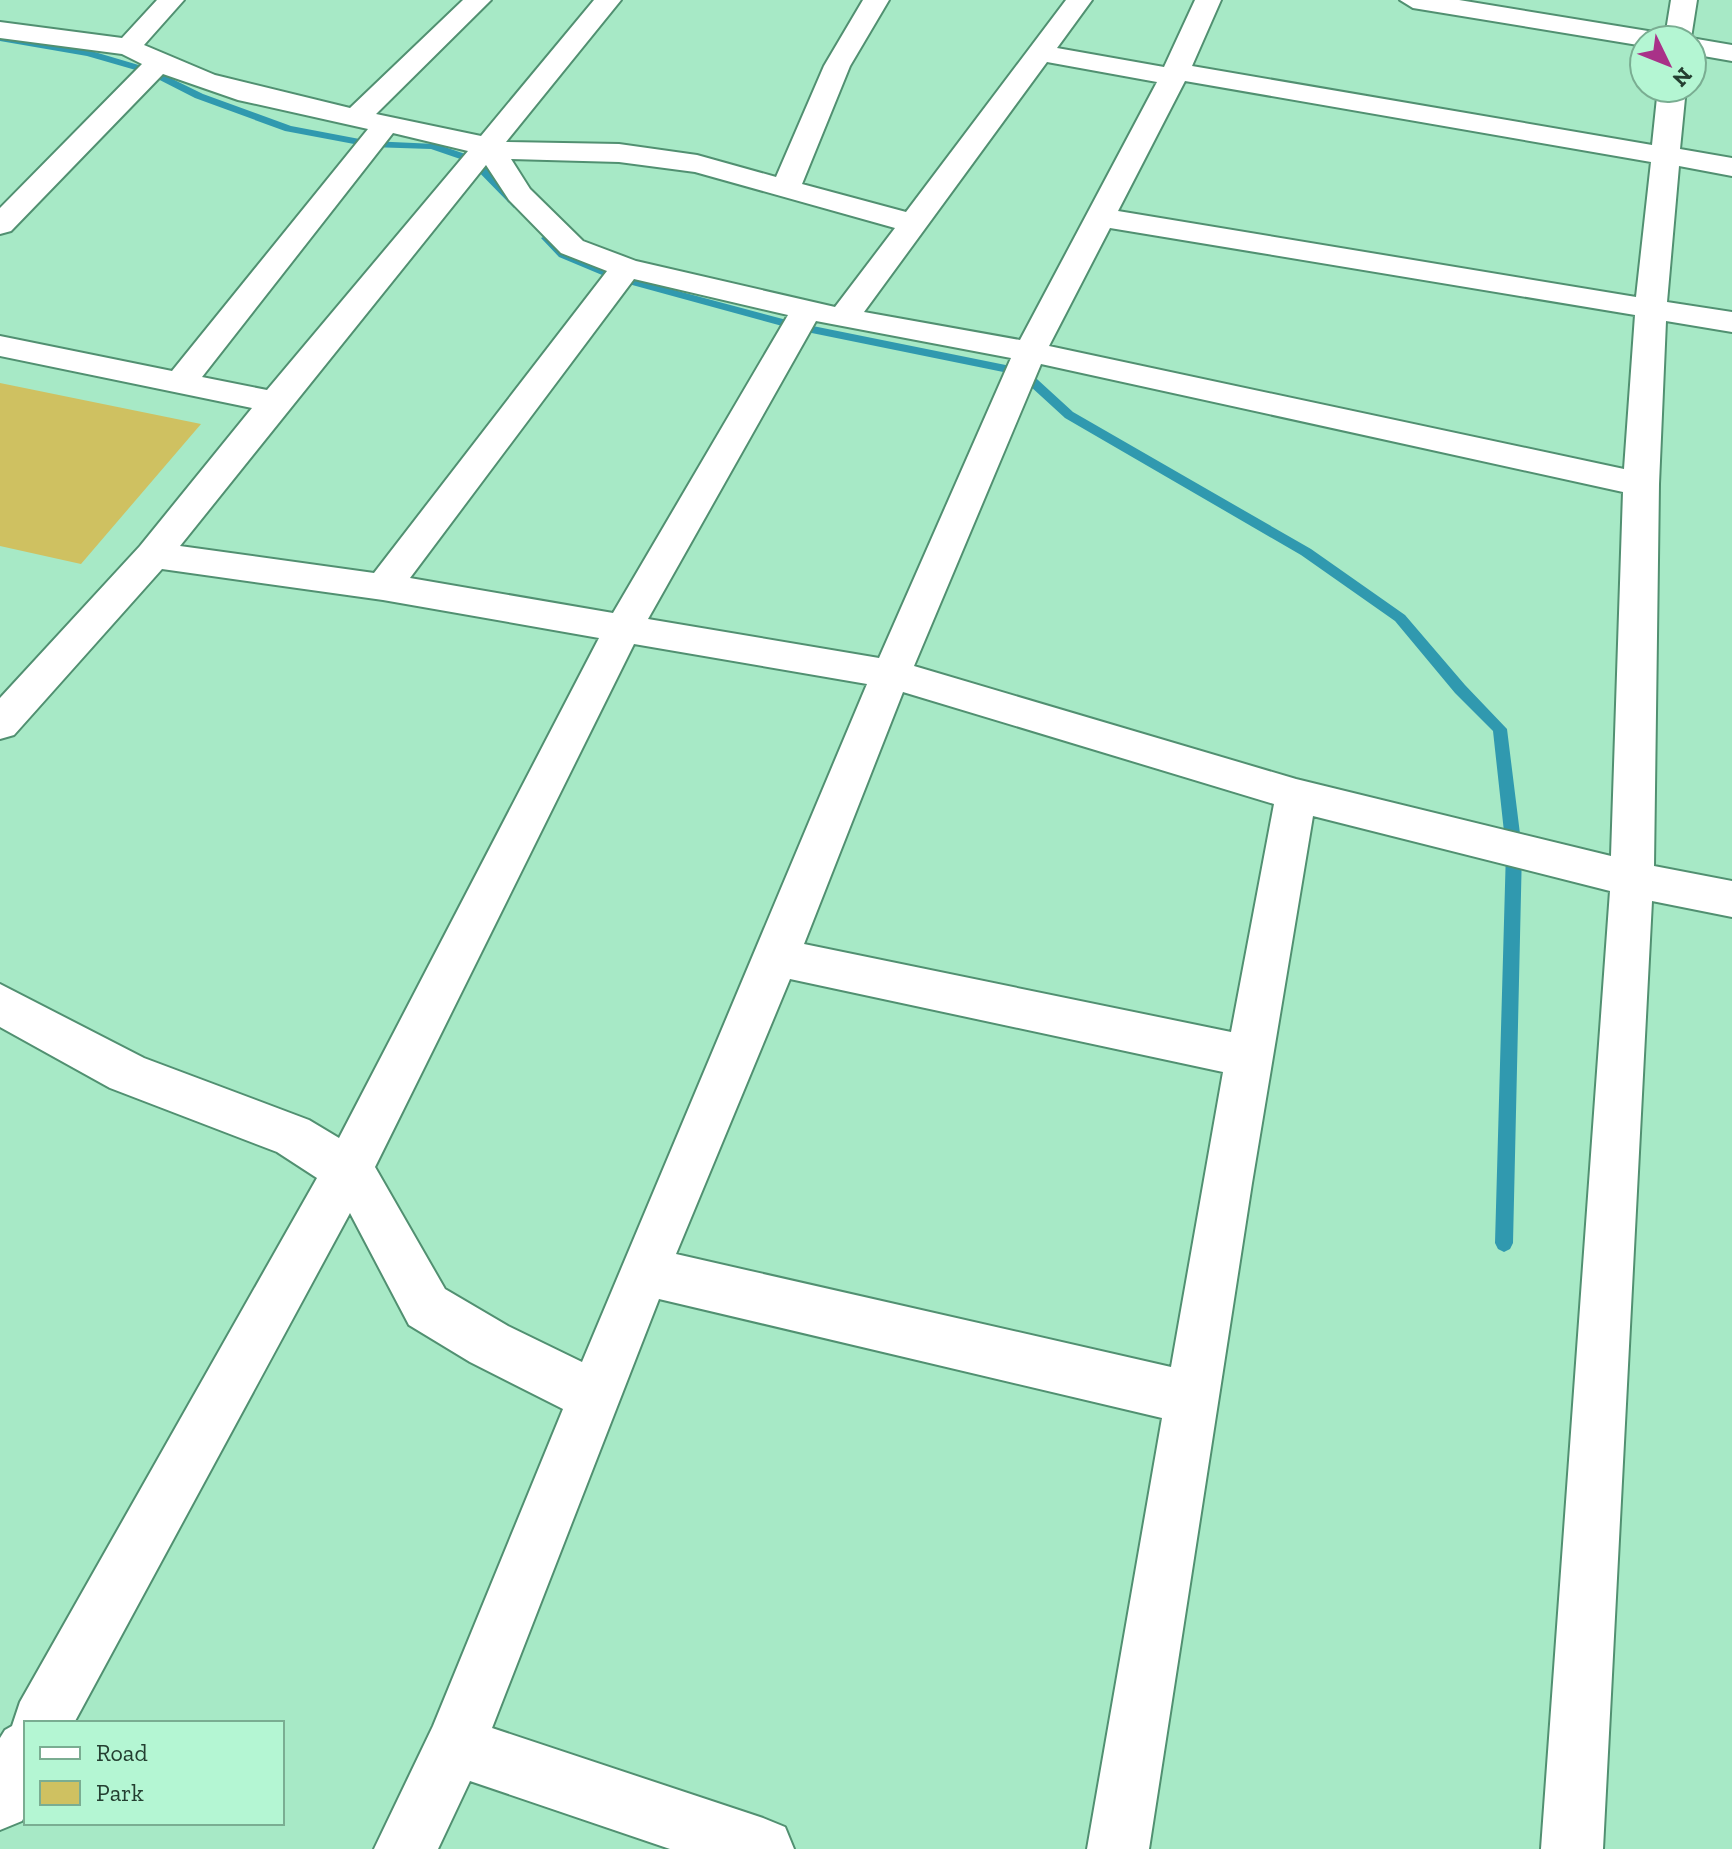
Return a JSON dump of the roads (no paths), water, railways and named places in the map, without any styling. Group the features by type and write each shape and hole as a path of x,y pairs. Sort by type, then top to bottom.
{"street":[{"path":"128,47 171,0"},
{"path":"180,383 373,119 478,0"},
{"path":"0,724 153,555 275,402 488,149 608,0"},
{"path":"786,187 837,66 876,0"},
{"path":"42,1721 389,1095 622,630 825,314 912,223 1079,0"},
{"path":"405,1849 455,1746 700,1131 777,957 891,674 1030,352 1174,74 1208,0"},
{"path":"1413,0 1628,36"},
{"path":"1680,24 1684,0"},
{"path":"0,30 128,47 158,63 238,92 462,138 488,149 619,153 697,164 912,223"},
{"path":"1708,49 1732,53"},
{"path":"1041,53 1732,167"},
{"path":"0,225 158,63"},
{"path":"1572,1849 1632,879 1641,484 1651,307 1671,104"},
{"path":"488,149 519,194 572,247 626,268 825,314 1030,352 1641,484"},
{"path":"1099,217 1732,322"},
{"path":"383,587 626,268"},
{"path":"0,346 275,402"},
{"path":"153,555 383,587 891,674 1296,795 1632,879 1732,899"},
{"path":"1118,1849 1191,1398 1296,795"},
{"path":"777,957 1250,1057"},
{"path":"0,1004 127,1073 209,1107 292,1135 347,1170 364,1190 389,1242 427,1307 489,1344 594,1396"},
{"path":"645,1271 1191,1398"},
{"path":"455,1746 763,1849"},
{"path":"0,1799 24,1755"}],"waterway":[{"path":"0,38 88,53 149,71 199,96 289,129 370,144 432,146 473,160 518,206"},
{"path":"547,238 563,255 618,278 797,326 1022,372 1069,415 1306,552 1400,618 1460,689 1500,729 1514,850 1504,1243"}]}
